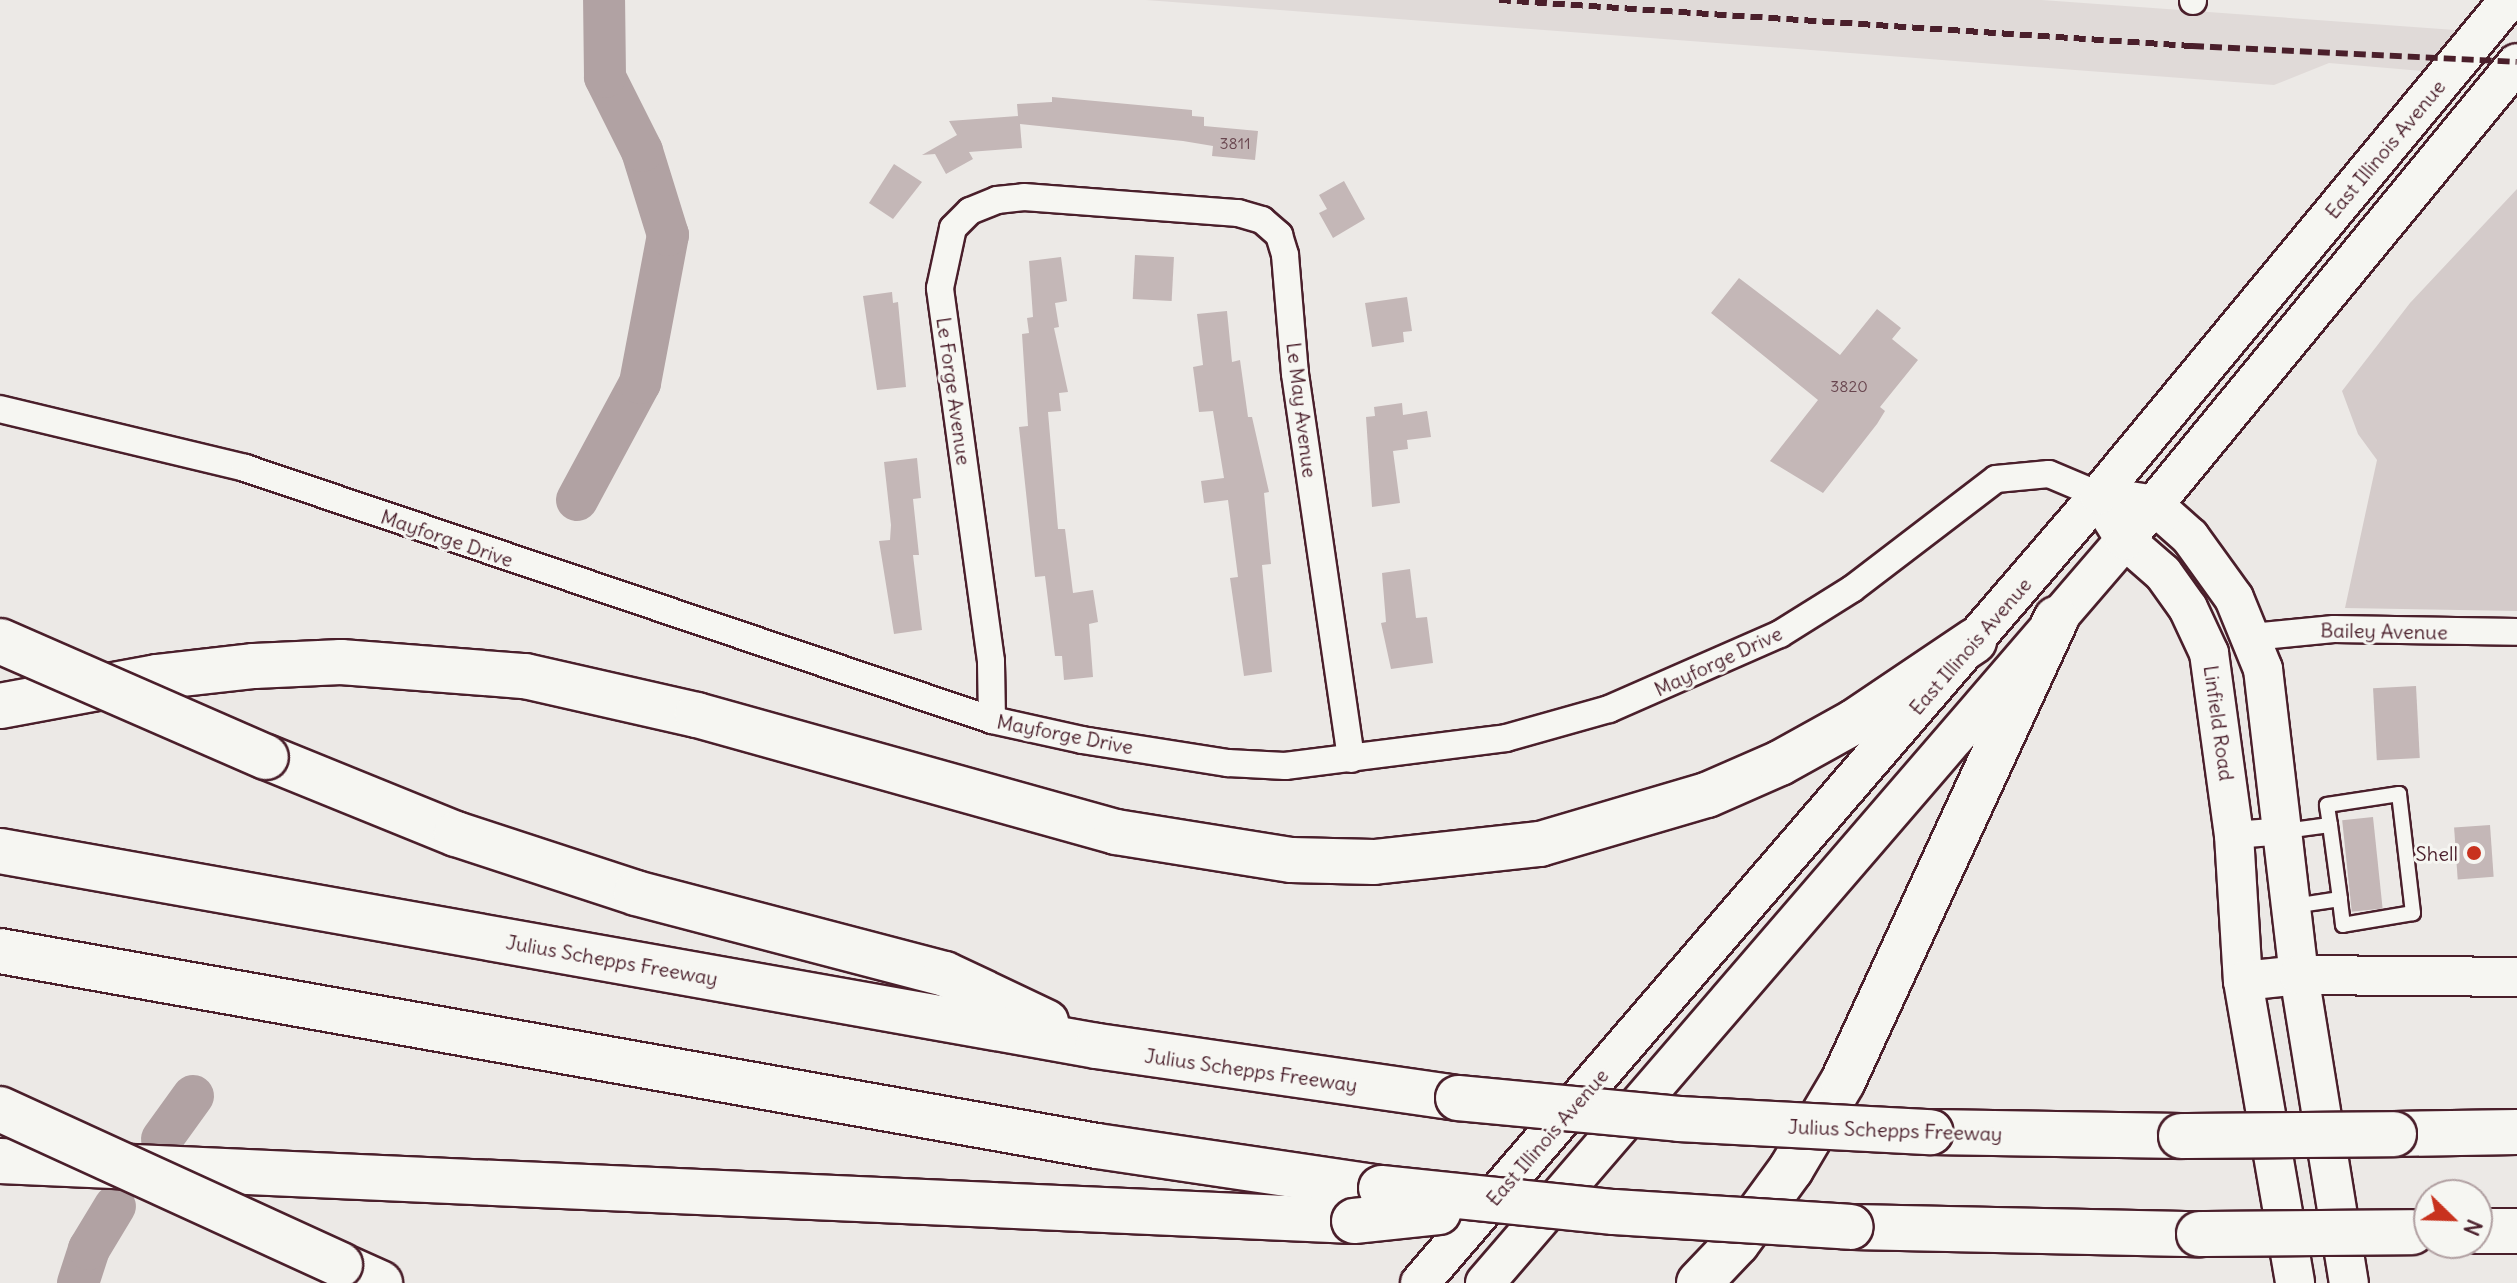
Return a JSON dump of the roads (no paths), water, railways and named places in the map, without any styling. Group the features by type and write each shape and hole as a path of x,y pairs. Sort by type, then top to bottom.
{"highway":[{"path":"1699,1283 1737,1243 1791,1169 1850,1067 2056,619"},
{"path":"0,641 266,757 456,834 636,893 945,974 1097,1046"},
{"path":"0,706 156,677 254,666 341,662 511,674 697,715 1116,832 1291,860 1374,862 1540,844 1707,795 1780,763 1854,722 1974,641"},
{"name":"Julius Schepps Freeway","path":"0,851 1097,1046 1458,1098 1679,1119 1931,1132 2181,1136 2517,1132"},
{"path":"0,951 1083,1143 1381,1188 1524,1203 1851,1227 2199,1234 2413,1232"},
{"path":"0,1109 380,1283"},
{"path":"0,1161 1354,1221 1524,1203"},
{"path":"2493,1231 2517,1231"}],"main road":[{"name":"East Illinois Avenue","path":"1420,1283 2099,495 2509,0"},
{"path":"1485,1283 2125,540 2517,63"},
{"path":"2099,495 2154,505 2211,565 2252,637 2263,669 2285,831 2299,975 2349,1283"},
{"name":"Linfield Road","path":"2099,495 2125,540 2163,573 2188,608 2209,653 2234,835 2243,981 2295,1283"},
{"path":"2243,981 2299,975 2517,977"}],"street":[{"name":"Le Forge Avenue","path":"992,720 991,661 940,288 945,252 953,228 970,211 997,200 1110,203"},
{"name":"Le May Avenue","path":"1110,203 1238,213 1262,220 1279,235 1351,759"},
{"name":"Mayforge Drive","path":"0,409 245,468 992,720 1228,763 1285,766 1506,738 1609,709 1692,676 1780,634 1852,589 1996,479 2049,474 2099,495"},
{"name":"Bailey Avenue","path":"2252,637 2334,629 2517,632"},
{"path":"2234,835 2285,831"}],"lane":[{"path":"2399,794 2413,913 2343,925 2340,899 2327,805 2399,794"},
{"path":"2285,831 2330,825"},
{"path":"2292,906 2340,899"}],"waterway":[{"path":"577,500 640,383 668,235 642,151 605,77 604,0"},
{"path":"162,1139 193,1096"},
{"path":"78,1283 89,1249 115,1206"}],"railway":[{"path":"1499,0 2192,46 2517,62"}],"place":[{"name":"Shell","path":"2474,853"}]}
